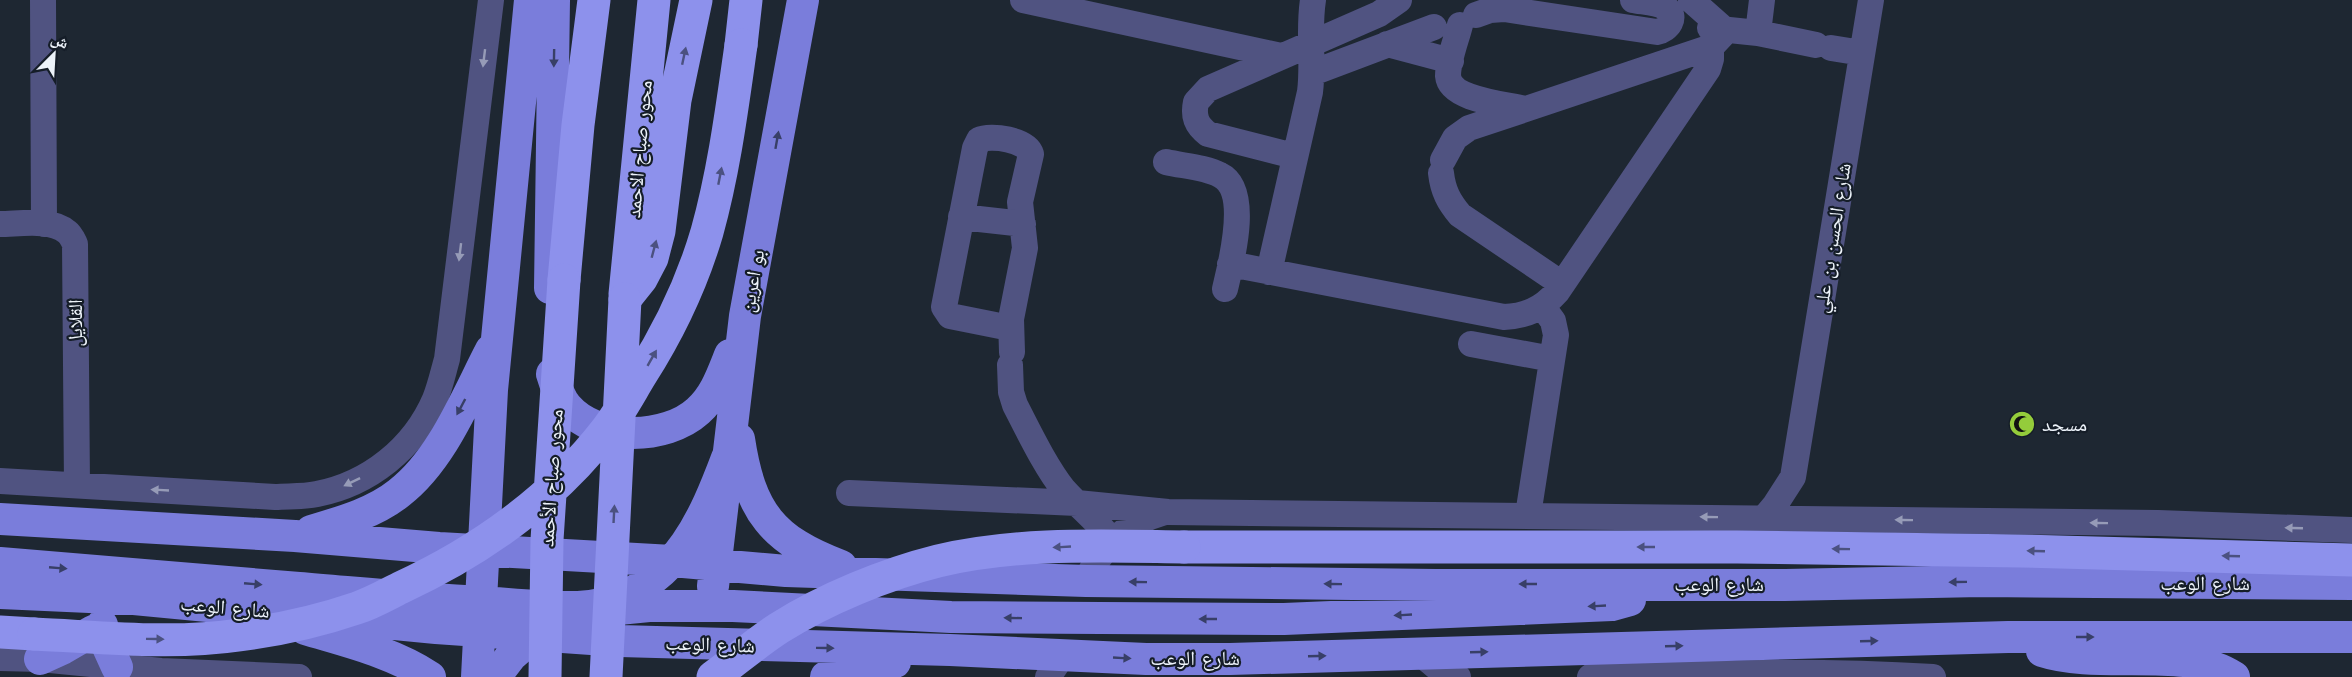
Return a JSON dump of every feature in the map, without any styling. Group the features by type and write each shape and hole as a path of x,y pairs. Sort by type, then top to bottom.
{"highway":[{"name":"محور صباح الأحمد","path":"544,677 547,540 564,279 578,125 594,0"},
{"name":"محور صباح الاحمد","path":"625,299 654,0"},
{"path":"606,677 625,299 641,279 652,258 659,231 675,100 696,0"},
{"path":"0,632 37,646 237,636 302,624 359,607 432,573 476,548 550,491 608,427 650,360 683,296 706,233 720,177 728,138 746,0"},
{"path":"713,677 779,628 820,605 892,575 939,561 1041,548 1092,546 1796,548 2021,551 2352,560"}],"main road":[{"path":"477,677 492,390 530,0"},
{"path":"554,0 545,555 551,571 558,579 600,608 611,622 620,641 620,677"},
{"name":"بو اعرين","path":"715,565 746,316 803,0"},
{"path":"548,365 561,399 576,416 587,424 609,431 624,432 666,428 691,417 711,397 746,316"},
{"path":"295,536 348,520 378,506 399,494 417,477 444,440 498,337"},
{"path":"734,404 747,481 764,515 782,536 805,552 864,575"},
{"path":"495,677 511,656 537,635 558,624 600,608 636,589 672,561 698,527 709,507 727,458"},
{"name":"شارع الوعب","path":"0,519 295,536 545,555 672,561 864,575 1086,581 1425,585 1785,585 1981,581 2352,584"},
{"path":"444,548 462,560 465,573 458,591 444,600"},
{"path":"483,550 600,608 709,644"},
{"path":"0,563 444,600 480,616 600,608 712,606 951,617 1284,619 1612,605 1634,598 1649,584"},
{"path":"706,677 715,565"},
{"name":"شارع الوعب","path":"0,593 134,599 229,607 480,616 537,635 767,647 950,650 1056,666 1146,659 1230,659 2008,637 2352,637"},
{"path":"37,646 62,650 102,625 134,599"},
{"path":"229,607 373,649 395,657 430,677"},
{"path":"752,608 740,616 738,631 746,639 767,647"},
{"path":"102,625 107,645 117,667"},
{"path":"2008,637 2052,654 2075,659 2185,661 2207,664 2234,677"},
{"path":"826,677 950,650"}],"street":[{"path":"43,0 44,224"},
{"path":"0,481 275,497 316,494 348,485 378,468 401,451 418,431 435,399 447,359 491,0"},
{"path":"1023,0 1101,8 1281,56"},
{"path":"1269,272 1312,73 1313,0"},
{"path":"1294,156 1208,134 1200,128 1196,120 1196,102 1208,89 1379,14 1398,0"},
{"path":"1406,0 1409,9 1420,20 1434,27"},
{"path":"1312,73 1434,27 1451,27 1474,13 1490,10 1504,9 1657,32 1664,31 1671,21 1666,8 1633,0"},
{"path":"1691,0 1704,14 1719,39"},
{"path":"1758,33 1762,0"},
{"name":"شارع الحسن بن علي","path":"1764,517 1776,505 1793,477 1871,0"},
{"path":"1474,13 1451,61 1448,74 1450,81 1459,93 1527,109"},
{"path":"1671,21 1719,39"},
{"path":"1562,284 1460,215 1449,202 1442,186 1442,167 1455,138 1469,128 1719,39 1758,33 1862,53"},
{"path":"1166,162 1219,174 1227,179 1236,196 1237,221 1228,277 1269,272 1504,317 1517,316 1542,306 1557,292 1702,81 1719,39"},
{"path":"1387,44 1451,61"},
{"path":"1011,348 950,315 944,307 975,148 979,140 988,136 1021,143 1029,149 1031,159 1020,202 1025,248 1012,311 1011,392 1018,411 1056,478 1077,503 1096,520 1112,541"},
{"path":"1209,172 1218,137"},
{"path":"961,217 1023,224"},
{"name":"القلايل","path":"0,224 58,226 69,232 75,244 77,485"},
{"path":"1528,515 1556,328 1542,306"},
{"path":"1470,344 1552,359"},
{"path":"1793,477 1798,492 1807,507 1819,519"},
{"path":"849,494 1077,503 1168,512 1764,517 2158,523 2352,530"},
{"path":"1086,581 1097,560 1112,541 1138,522 1168,512"},
{"path":"0,658 37,646 117,667 299,677"},
{"path":"1421,654 1440,670 1458,677"},
{"path":"1590,677 1830,672 1933,677"}],"place":[{"name":"مسجد","path":"2022,424"}]}
